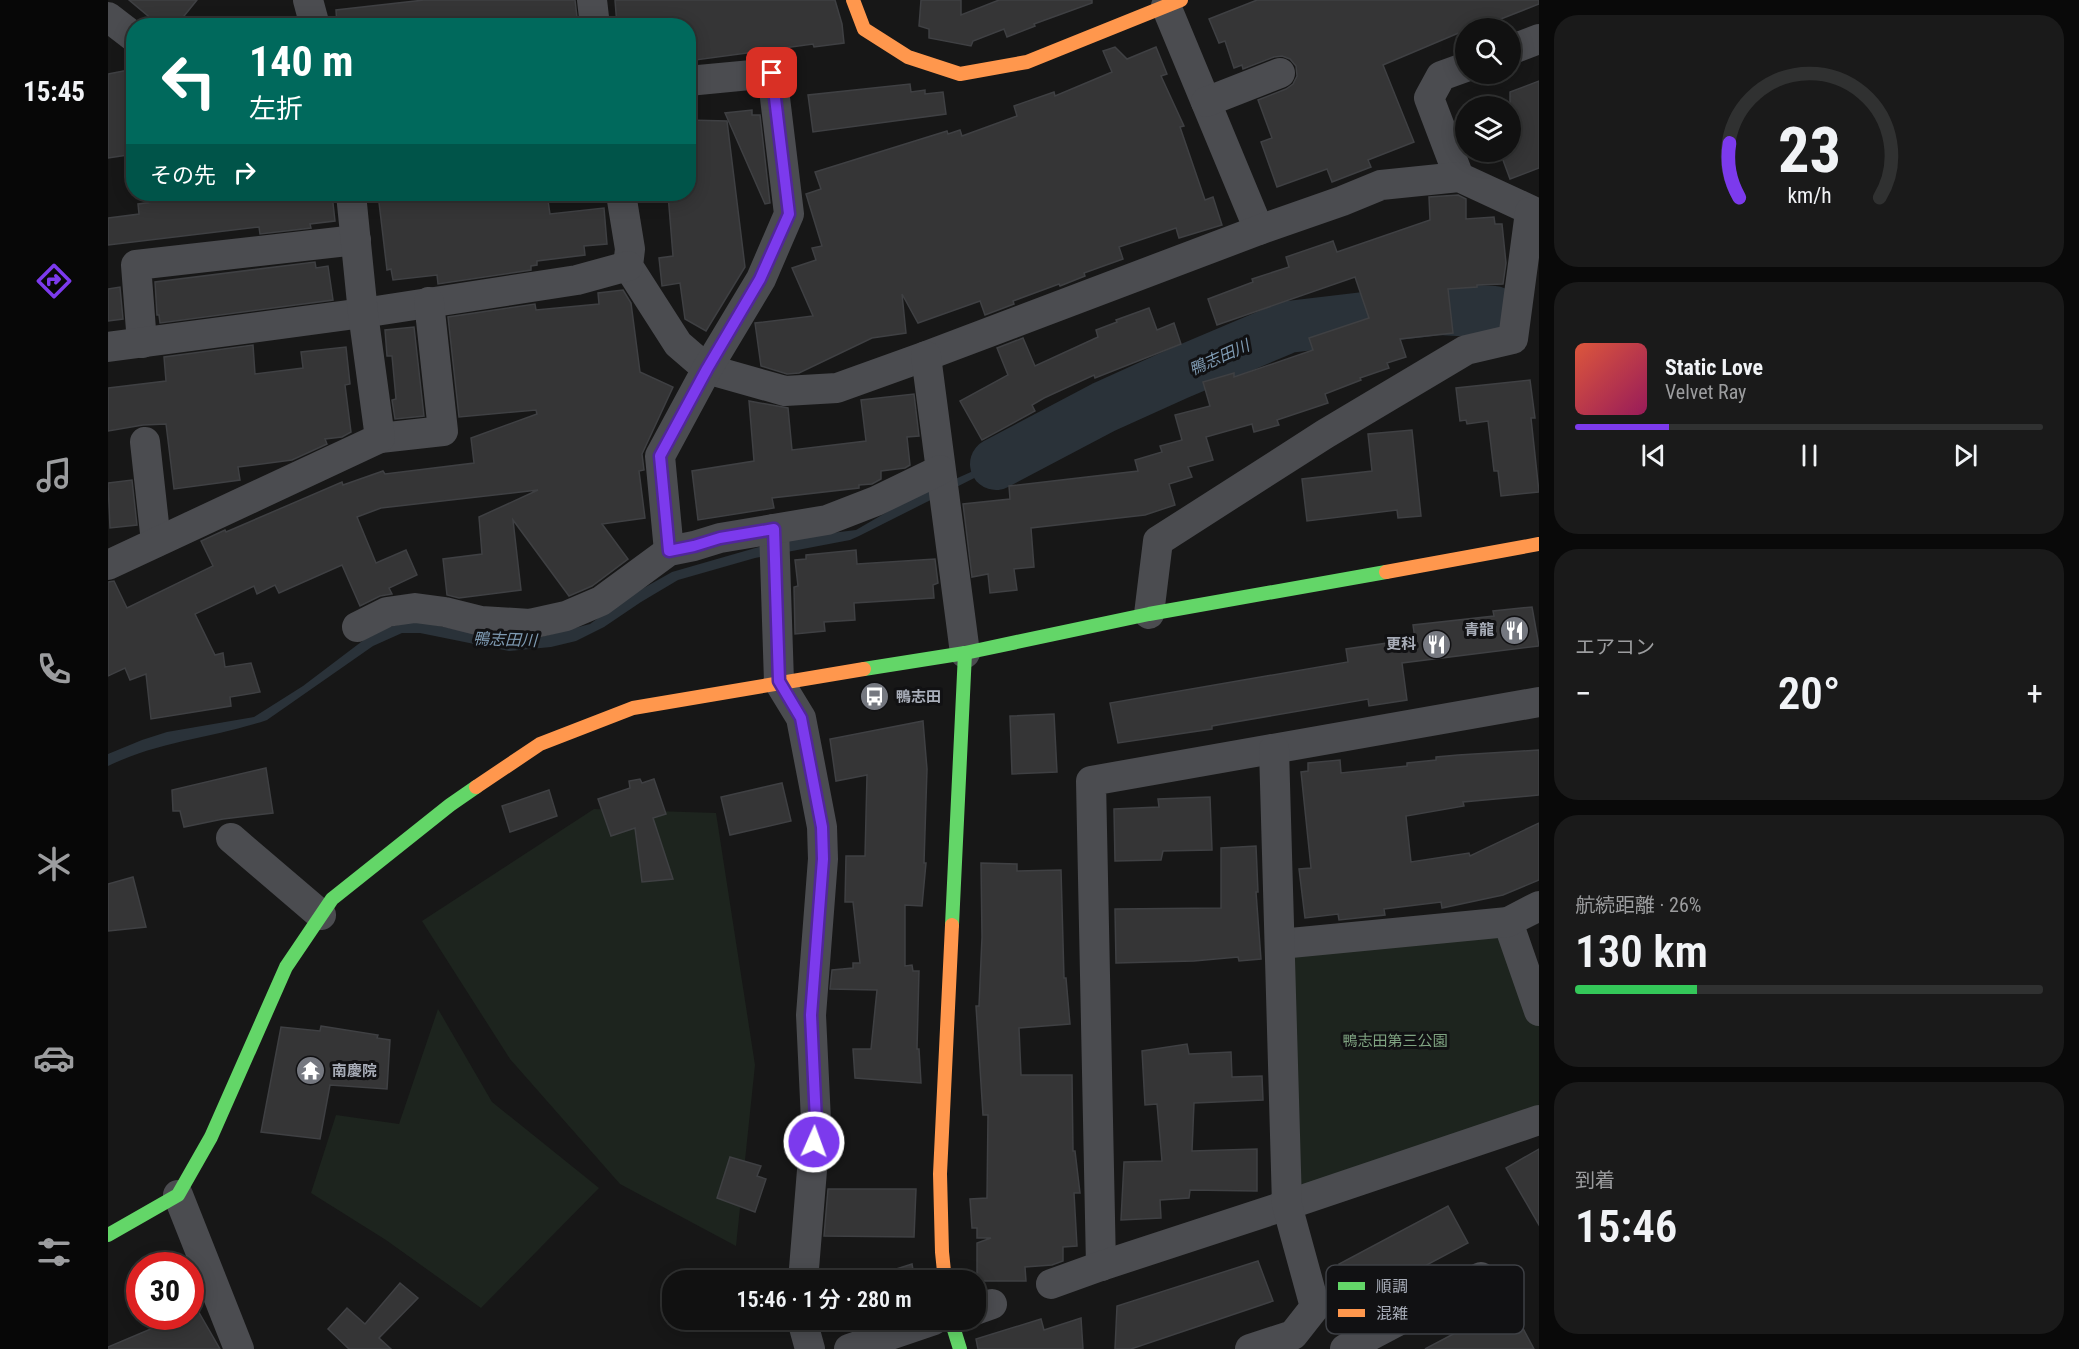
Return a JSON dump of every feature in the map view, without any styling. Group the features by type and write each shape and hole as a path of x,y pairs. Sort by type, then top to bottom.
{"street":[{"path":"308,0 313,18"},
{"path":"592,0 595,18"},
{"path":"853,0 864,29 908,57 960,74 1027,62 1173,3 1206,102 1259,230"},
{"path":"108,17 126,31"},
{"path":"1521,46 1539,39"},
{"path":"1455,71 1441,76 1429,98 1459,177"},
{"path":"669,551 660,456 707,369 760,279 789,214 772,73 696,80"},
{"path":"1206,102 1281,73"},
{"path":"622,201 630,249 628,266 678,344 707,369 785,391 837,388 926,357 1380,185 1459,177 1535,213 1513,339 1466,350 1325,434 1158,542 1149,614"},
{"path":"352,201 363,313 380,438"},
{"path":"142,343 136,266 356,240"},
{"path":"108,347 363,313 578,280 628,266"},
{"path":"108,565 380,438 443,431 429,302"},
{"path":"926,357 965,653 940,1174 944,1270"},
{"path":"145,442 156,542"},
{"path":"357,627 387,612 415,608 445,612 481,621 530,624 566,616 601,601 669,551 720,538 775,543 876,501 940,471"},
{"path":"775,543 779,681 801,718 822,827 823,859 811,1015 816,1121 804,1270"},
{"path":"108,1235 178,1195 211,1137 286,967 332,899 450,805 540,744 633,708 779,681 965,653 1149,614 1539,544"},
{"path":"1101,1266 1091,781 1539,702"},
{"path":"1250,1349 1293,1335 1315,1307 1287,1205 1275,749"},
{"path":"231,838 321,915"},
{"path":"1280,944 1508,922 1539,906"},
{"path":"1508,922 1539,1011"},
{"path":"1051,1284 1539,1120"},
{"path":"178,1195 239,1349"},
{"path":"805,1330 810,1349"},
{"path":"849,1349 905,1330"},
{"path":"954,1330 960,1349"},
{"path":"1345,1349 1373,1334"}],"green space":[{"path":"594,809 716,813 755,1065 736,1246 620,1184 510,1059 422,921"},
{"name":"鴨志田第三公園","path":"1508,922 1539,1012 1539,1106 1299,1188 1280,944"},
{"path":"438,1009 492,1102 599,1188 481,1308 386,1240 311,1193 336,1115 399,1124"}],"water":[{"path":"1059,427 1062,434 850,540 755,558 678,580 604,627 576,641 551,647 509,651 420,633 402,633 373,646 267,720 167,745 108,766 108,754 142,740 167,732 254,717 303,686 369,636 389,627 416,621 491,637 537,638 590,624 626,598 672,572 769,544 856,530 906,501 1009,455"}],"building":[{"path":"129,0 197,0 182,18 150,18"},
{"path":"424,0 575,0 577,17 336,18 336,10"},
{"path":"615,0 835,0 842,24 844,43 814,47 813,44 696,60 696,18 616,18"},
{"path":"921,0 961,0 961,15 999,0 1092,0 1092,3 1034,24 1035,26 1007,37 1004,29 973,41 971,46 929,38 929,29 919,26"},
{"path":"1257,0 1539,0 1539,4 1503,18 1455,18 1455,35 1383,65 1414,142 1368,160 1371,167 1332,182 1327,169 1277,187 1261,142 1272,138 1258,100 1293,84 1297,76 1296,66 1290,59 1282,56 1243,69 1242,65 1234,68 1225,41 1219,43 1209,19"},
{"path":"1115,47 1127,59 1156,47 1167,74 1161,76 1184,126 1180,127 1205,200 1213,197 1222,225 1179,238 1176,228 1119,247 1123,259 1084,273 1085,276 1060,286 1059,284 1013,301 1014,304 985,315 980,301 918,323 902,294 906,333 872,338 799,373 787,374 761,366 755,323 813,316 792,268 816,260 812,248 822,246 806,194 821,189 815,172 947,131 948,134 960,130 962,136 1017,116 1014,106 1054,92 1055,96 1112,72 1103,51"},
{"path":"126,71 126,155 108,158 108,74"},
{"path":"1539,81 1539,168 1510,179 1504,162 1521,162 1521,96 1510,96 1510,92"},
{"path":"910,84 911,92 925,90 925,94 943,92 946,114 813,132 808,95"},
{"path":"752,110 752,115 760,115 770,203 765,204 725,113"},
{"path":"696,120 727,121 745,267 706,331 685,319 680,283 662,286 659,258 673,256 669,201 696,201"},
{"path":"1458,195 1466,199 1466,219 1494,217 1495,224 1502,224 1506,263 1503,284 1448,289 1453,333 1400,339 1406,357 1387,363 1389,368 1325,394 1328,403 1277,420 1279,425 1254,432 1252,424 1206,437 1213,460 1188,467 1192,477 1169,484 1175,505 1145,515 1031,528 1034,567 1014,569 1017,590 990,593 988,574 972,577 963,504 1010,499 1009,486 1138,471 1135,460 1162,452 1160,446 1182,440 1175,415 1210,406 1203,382 1234,373 1234,377 1313,350 1309,338 1369,318 1355,277 1217,325 1208,299 1253,282 1252,279 1289,267 1286,257 1333,241 1337,252 1430,220 1429,197"},
{"path":"162,201 333,201 335,221 310,224 311,228 260,234 259,227 108,245 108,218 139,214 138,204"},
{"path":"379,201 548,201 550,214 604,208 607,244 584,246 585,255 537,261 537,265 531,266 531,270 438,284 437,275 393,280 391,269 387,270"},
{"path":"315,262 316,268 328,266 333,300 160,323 159,315 157,315 155,282"},
{"path":"120,287 123,319 108,321 108,289"},
{"path":"623,290 631,303 640,372 673,387 642,454 644,470 639,471 645,518 602,524 628,559 592,586 569,596 513,520 521,590 459,598 447,595 443,559 482,554 479,517 538,490 381,508 357,517 376,563 406,550 417,575 389,588 392,594 380,596 360,606 342,565 279,593 275,585 257,594 254,586 195,614 215,655 223,653 225,667 251,663 260,692 230,697 231,706 151,719 146,674 130,680 125,668 108,676 108,582 114,581 127,608 213,566 201,541 342,482 343,485 383,471 385,474 474,463 471,438 537,414 536,410 459,417 448,317 535,304 536,310 599,304 598,293"},
{"path":"1149,308 1157,330 1174,323 1181,344 1095,378 1094,375 1044,398 1032,405 1035,411 982,440 960,401 1008,375 997,348 1023,338 1035,366 1098,337 1096,330"},
{"path":"414,327 424,416 395,419 392,400 396,399 392,356 387,356 385,330"},
{"path":"253,345 255,374 303,368 301,352 346,347 350,384 345,385 351,432 342,437 325,439 327,444 292,460 238,467 240,480 174,489 166,424 108,431 108,388 166,381 164,357"},
{"path":"1530,380 1535,418 1531,418 1539,492 1501,496 1498,471 1494,471 1488,421 1467,424 1466,420 1460,421 1456,388"},
{"path":"914,394 919,436 907,437 910,465 905,468 881,471 881,479 872,484 859,485 859,488 772,498 774,508 698,520 692,471 754,461 749,401 788,408 792,450 866,441 861,400"},
{"path":"1412,430 1421,516 1398,518 1397,510 1307,521 1302,479 1372,471 1368,434"},
{"path":"132,480 137,525 110,528 108,483"},
{"path":"856,550 857,564 935,559 938,583 933,585 934,598 854,603 855,620 824,622 825,631 795,634 794,587 798,586 795,560 806,559 806,555"},
{"path":"1532,607 1539,646 1402,663 1407,700 1369,706 1368,699 1212,726 1212,729 1118,743 1110,703 1348,662 1346,649 1415,639 1413,625 1494,616 1493,611"},
{"path":"1054,714 1057,772 1012,774 1010,716"},
{"path":"923,721 927,769 924,863 926,863 922,906 905,905 905,966 912,965 913,971 919,971 917,1049 919,1049 921,1083 855,1078 853,1049 871,1049 877,990 830,989 832,970 853,968 853,963 860,963 853,902 845,902 846,856 865,856 867,775 836,781 830,739"},
{"path":"1539,750 1539,795 1463,802 1464,806 1406,816 1411,862 1469,853 1470,856 1539,823 1539,880 1503,895 1442,908 1441,902 1384,909 1385,915 1339,920 1338,914 1305,918 1299,869 1311,868 1301,772 1308,771 1308,763 1340,760 1341,773 1407,766 1407,763 1436,760 1436,757"},
{"path":"266,768 273,813 223,819 184,827 180,811 173,811 172,790"},
{"path":"640,779 642,783 654,779 666,814 653,818 673,879 642,882 635,828 611,836 598,799 630,788 629,781"},
{"path":"782,783 791,821 730,835 721,797"},
{"path":"549,790 557,816 510,832 502,806"},
{"path":"1210,797 1212,850 1163,851 1161,860 1115,861 1114,809 1159,807 1158,799"},
{"path":"1256,846 1258,892 1256,892 1261,959 1239,961 1238,957 1194,961 1116,963 1115,909 1221,908 1221,848"},
{"path":"981,863 1017,864 1017,871 1061,870 1064,978 1066,978 1070,1024 1019,1028 1021,1075 1072,1075 1073,1151 1075,1151 1080,1193 1074,1193 1077,1246 1063,1247 1063,1261 1052,1265 1025,1267 1026,1281 986,1281 986,1270 977,1270 977,1243 991,1238 977,1238 977,1228 972,1228 970,1199 987,1198 988,1115 983,1115 976,1006 979,1006 982,937"},
{"path":"133,877 146,927 108,931 108,884"},
{"path":"321,1026 378,1035 377,1038 390,1040 387,1089 330,1085 320,1139 261,1132 281,1027 320,1031"},
{"path":"1187,1044 1189,1054 1231,1052 1232,1077 1262,1076 1263,1100 1194,1103 1192,1151 1257,1149 1257,1191 1190,1190 1189,1198 1160,1200 1161,1218 1121,1220 1124,1162 1162,1161 1157,1104 1145,1105 1142,1051"},
{"path":"1539,1149 1539,1225 1506,1168"},
{"path":"730,1157 761,1166 757,1176 766,1179 755,1212 717,1198"},
{"path":"828,1189 916,1189 914,1237 824,1236"},
{"path":"1448,1206 1468,1243 1427,1265 1339,1264"},
{"path":"1258,1261 1273,1301 1131,1349 1115,1349 1117,1306"},
{"path":"912,1264 913,1270 893,1270"},
{"path":"400,1283 418,1298 379,1338 391,1349 349,1349 328,1329 347,1308 365,1324"},
{"path":"1081,1318 1083,1349 978,1349 976,1339 1041,1319 1044,1330"},
{"path":"204,1321 220,1349 108,1349 108,1347 148,1330 204,1330"},
{"path":"1524,1330 1534,1349 1425,1349 1453,1334 1524,1334"}],"waterway":[{"name":"鴨志田川","path":"996,464 1104,407 1288,327 1440,309 1494,312"}],"traffic: fast":[{"path":"864,669 965,653 1149,614 1386,572"},
{"path":"952,925 965,653"},
{"path":"108,1235 178,1195 211,1137 286,967 332,899 476,787"},
{"path":"954,1330 960,1349"}],"traffic: slow":[{"path":"853,0 864,29 908,57 960,74 1027,62 1181,0"},
{"path":"1386,572 1539,544"},
{"path":"476,787 540,744 633,708 864,669"},
{"path":"944,1270 940,1174 952,925"}],"place":[{"name":"青龍","path":"1515,630"},
{"name":"更科","path":"1437,644"},
{"name":"鴨志田","path":"875,697"},
{"name":"南慶院","path":"311,1071"}],"route":[{"path":"772,73 789,214 760,279 707,369 660,456 669,551 720,538 774,529 779,681 801,718 822,827 823,859 811,1015 816,1121 814,1142"}]}
